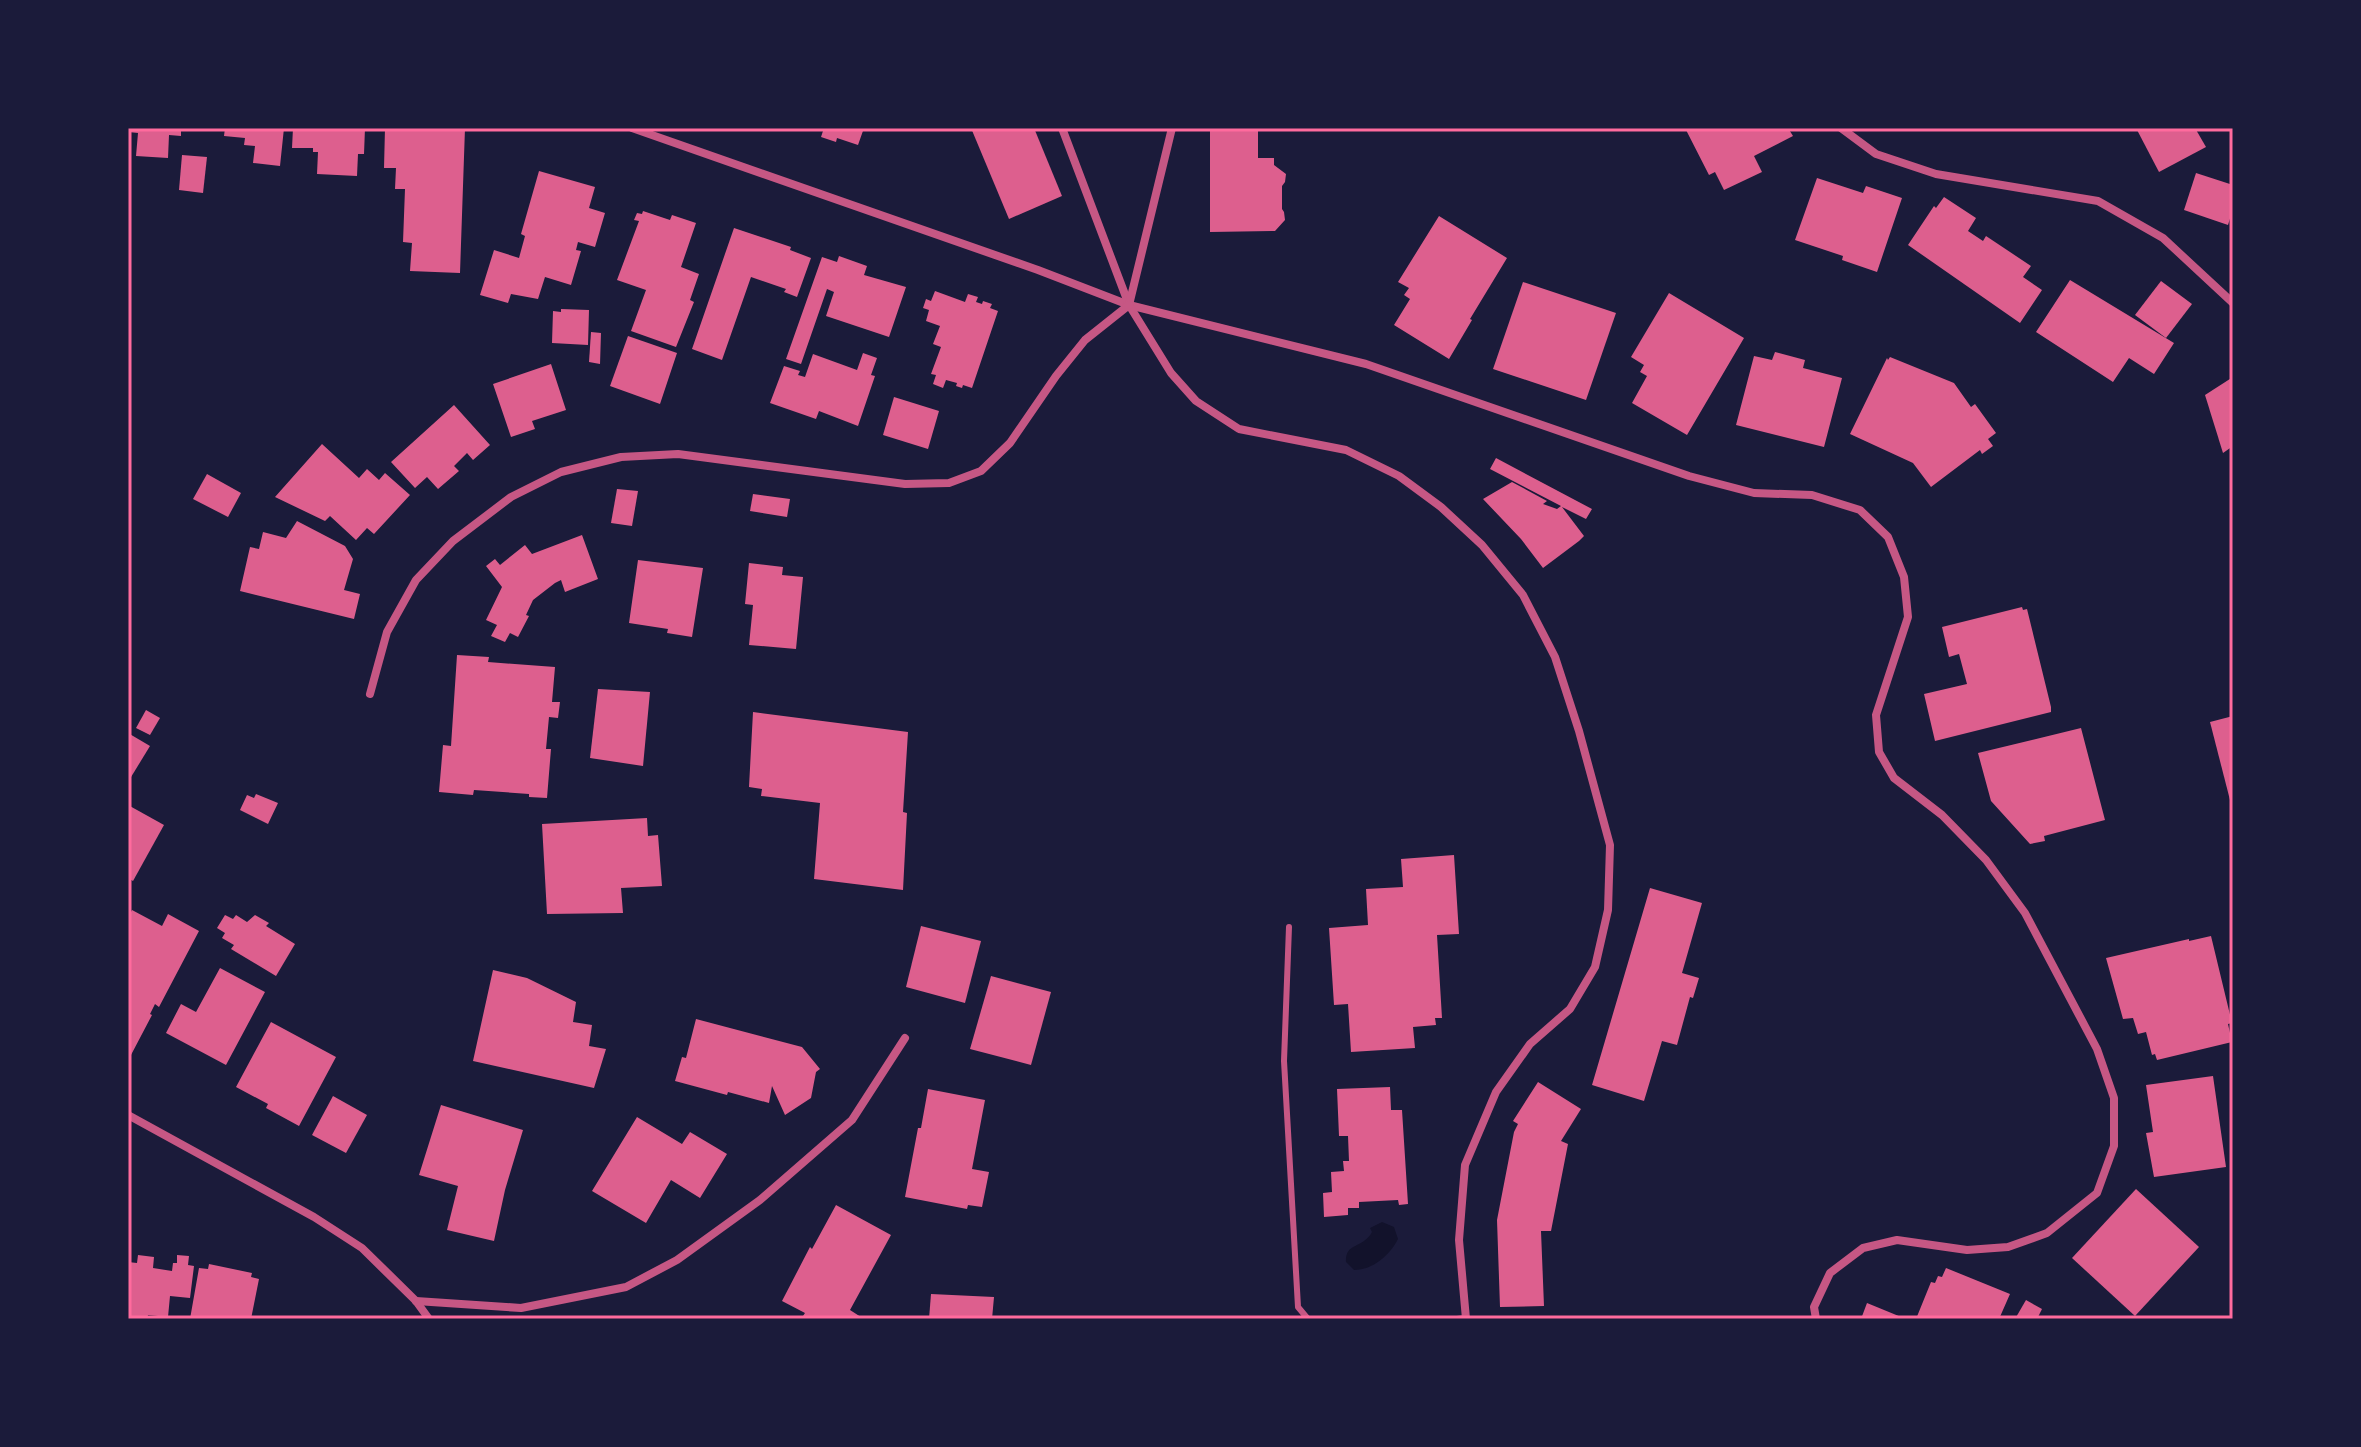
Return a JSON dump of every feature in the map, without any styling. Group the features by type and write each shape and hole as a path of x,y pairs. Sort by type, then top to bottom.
{"street":[{"path":"632,128 1038,270 1129,305 1366,364 1689,476 1754,493 1812,495 1860,510 1888,537 1904,577 1908,617 1876,715 1879,752 1894,778 1942,815 1986,860 2025,913 2097,1049 2114,1098 2114,1146 2097,1193 2047,1233 2008,1247 1967,1250 1897,1240 1863,1248 1830,1273 1814,1307 1816,1319"},
{"path":"1062,128 1129,305 1171,373 1196,401 1239,429 1346,450 1399,476 1441,507 1482,545 1523,595 1555,657 1610,845 1608,910 1595,967 1570,1009 1530,1044 1496,1092 1465,1165 1459,1240 1466,1319"},
{"path":"370,694 387,632 416,580 453,541 511,497 561,472 621,457 678,454 905,484 949,483 981,471 1010,443 1085,340 1129,305 1172,128"},
{"path":"1841,128 1876,154 1936,174 2098,201 2163,238 2233,303"},
{"path":"416,1301 521,1308 626,1287 677,1260 760,1200 852,1120 905,1038"},
{"path":"128,1115 314,1217 362,1248 416,1301 429,1319"}],"lane":[{"path":"1289,927 1284,1061 1298,1307 1308,1319"},
{"path":"1457,1319 1466,1319"}],"shaded area":[{"path":"1382,1222 1394,1227 1398,1239 1395,1245 1374,1264 1354,1270 1346,1262 1348,1251 1368,1237 1372,1232 1370,1228"}],"building":[{"path":"128,128 181,128 181,136 169,135 168,158 136,156 138,133 128,132"},
{"path":"225,128 284,128 280,166 253,163 255,146 244,145 245,138 224,136"},
{"path":"293,128 365,128 364,154 358,154 357,176 317,174 318,152 313,152 313,148 292,148"},
{"path":"385,128 465,128 460,273 410,271 412,243 403,242 405,189 395,189 396,168 384,168"},
{"path":"824,128 864,128 858,145 837,138 836,142 821,137"},
{"path":"971,128 1034,128 1062,196 1009,219"},
{"path":"1210,128 1258,128 1258,158 1274,158 1274,165 1286,174 1282,186 1285,220 1275,231 1210,232"},
{"path":"1685,128 1788,128 1793,136 1754,156 1762,172 1724,190 1715,172 1709,175"},
{"path":"2136,128 2195,128 2206,147 2159,172"},
{"path":"182,155 207,157 203,193 179,190"},
{"path":"539,171 595,187 589,208 605,213 595,247 578,242 576,250 581,251 571,285 545,277 538,299 511,294 508,303 480,295 494,250 519,258 525,236 521,234"},
{"path":"2196,173 2233,185 2233,209 2228,225 2184,210"},
{"path":"1817,178 1863,193 1866,186 1902,198 1877,272 1842,260 1843,256 1795,240"},
{"path":"1944,197 1976,218 1968,231 1983,241 1986,236 2031,266 2023,277 2042,290 2020,323 1908,245 1934,206 1936,208"},
{"path":"643,211 670,220 672,215 696,223 681,267 699,274 690,300 694,302 676,347 631,331 646,290 617,280 639,221 634,220 637,213 642,214"},
{"path":"1439,216 1507,258 1449,359 1394,325 1410,299 1404,295 1409,288 1398,282"},
{"path":"734,228 791,247 790,250 811,258 797,297 784,292 786,289 751,277 722,360 692,349"},
{"path":"839,256 867,266 864,275 906,287 889,337 826,316 834,292 827,289 801,364 786,359 822,257 837,262"},
{"path":"2070,280 2174,343 2154,374 2129,358 2113,382 2036,332"},
{"path":"2161,281 2192,304 2166,338 2135,315"},
{"path":"1523,282 1616,313 1586,400 1493,369"},
{"path":"935,291 965,302 968,294 978,297 976,302 992,304 990,308 998,311 972,388 963,385 962,388 946,380 943,388 933,384 936,375 931,374 941,347 933,344 940,326 926,321 929,310 923,308 926,299 931,301"},
{"path":"1669,293 1744,338 1687,435 1632,403 1647,376 1640,372 1644,365 1631,357"},
{"path":"561,309 589,310 588,345 552,343 553,311 561,312"},
{"path":"591,332 601,333 600,364 589,362"},
{"path":"628,336 677,353 660,404 610,386"},
{"path":"1775,352 1805,360 1803,368 1842,378 1824,447 1736,425 1754,356 1772,360"},
{"path":"863,353 877,358 871,375 875,376 858,426 819,411 816,419 770,403 784,366 800,371 798,375 805,377 813,354 857,370"},
{"path":"1890,357 1954,383 1971,407 1975,404 1996,433 1988,439 1993,446 1982,454 1980,450 1931,487 1913,463 1850,434"},
{"path":"551,364 566,410 532,421 535,429 511,437 493,384"},
{"path":"2233,377 2233,446 2223,453 2205,395"},
{"path":"894,397 939,411 928,449 883,435"},
{"path":"454,405 490,445 473,460 467,453 454,466 459,471 438,489 427,477 415,488 391,462"},
{"path":"322,444 359,478 367,469 379,480 385,473 410,495 374,534 367,528 356,540 330,516 325,521 275,497"},
{"path":"1496,458 1592,509 1586,519 1562,507 1584,536 1543,568 1521,539 1483,499 1512,482 1547,501 1543,504 1557,509 1561,506 1490,469"},
{"path":"207,474 241,493 228,517 193,499"},
{"path":"617,489 638,491 632,526 611,523"},
{"path":"753,494 790,499 787,517 750,511"},
{"path":"297,521 345,546 353,559 344,590 360,594 354,619 240,591 250,547 259,549 263,532 286,538"},
{"path":"582,535 598,579 565,592 561,580 555,583 533,600 518,637 510,633 505,642 491,636 497,625 486,620 502,587 486,566 495,559 500,565 525,545 532,554"},
{"path":"638,560 703,568 692,637 667,633 668,629 629,623"},
{"path":"749,563 783,567 782,575 803,577 796,649 749,645 753,605 745,604"},
{"path":"2022,607 2023,610 2027,609 2051,712 1935,741 1924,694 1967,684 1959,654 1949,657 1942,627"},
{"path":"457,655 489,657 488,662 555,667 552,702 560,702 558,718 549,717 546,749 551,749 547,798 474,790 473,795 439,792 443,745 451,746"},
{"path":"598,689 650,692 643,766 590,758"},
{"path":"146,710 160,718 150,735 136,728"},
{"path":"753,712 908,732 903,812 907,813 903,890 814,879 820,803 761,796 762,789 749,787"},
{"path":"2233,716 2233,799 2230,800 2210,722"},
{"path":"2081,728 2105,820 2044,836 2045,841 2030,844 1991,801 1978,753"},
{"path":"128,733 150,746 128,782"},
{"path":"256,794 278,803 268,824 240,810 247,795 254,798"},
{"path":"128,805 164,825 133,881 128,878"},
{"path":"647,818 648,836 658,835 662,886 621,888 623,913 547,914 542,824"},
{"path":"1454,855 1459,934 1437,935 1442,1018 1435,1018 1436,1025 1413,1027 1415,1048 1351,1052 1348,1004 1334,1005 1329,928 1368,925 1366,889 1403,887 1401,859"},
{"path":"1650,888 1702,903 1682,973 1699,978 1693,998 1690,997 1677,1045 1662,1041 1644,1101 1592,1085"},
{"path":"132,910 162,926 168,914 199,931 159,1007 155,1004 131,1055 128,1054 128,918"},
{"path":"225,915 233,919 236,915 247,922 255,915 269,923 266,926 295,944 276,976 231,949 234,945 222,938 225,933 217,928"},
{"path":"921,926 981,941 965,1003 906,987"},
{"path":"2211,936 2232,1023 2228,1024 2232,1042 2157,1060 2155,1054 2152,1055 2146,1032 2138,1034 2133,1018 2123,1019 2106,958"},
{"path":"220,968 265,992 226,1065 166,1033 181,1004 196,1012"},
{"path":"493,970 527,978 576,1002 573,1022 592,1025 589,1046 606,1049 594,1088 473,1061"},
{"path":"991,976 1051,992 1031,1065 970,1049"},
{"path":"696,1019 802,1047 820,1069 816,1072 811,1098 785,1115 772,1086 769,1103 675,1081 682,1057 686,1058"},
{"path":"271,1022 336,1057 299,1126 236,1087"},
{"path":"2213,1076 2226,1167 2154,1177 2146,1133 2153,1132 2146,1085"},
{"path":"1538,1082 1581,1109 1561,1141 1568,1144 1551,1231 1541,1231 1544,1306 1500,1307 1497,1220 1518,1124 1513,1121"},
{"path":"1390,1087 1391,1110 1402,1110 1408,1204 1399,1205 1398,1200 1359,1202 1359,1208 1348,1208 1348,1215 1324,1217 1323,1193 1332,1192 1331,1172 1344,1171 1343,1161 1349,1161 1348,1136 1339,1136 1337,1089"},
{"path":"928,1089 985,1100 972,1169 989,1172 982,1207 968,1205 967,1209 905,1197"},
{"path":"333,1096 367,1115 346,1153 312,1135"},
{"path":"441,1105 523,1130 494,1241 447,1230 458,1186 419,1175"},
{"path":"637,1117 682,1144 690,1132 727,1154 700,1198 671,1180 646,1223 592,1191"},
{"path":"2136,1189 2199,1247 2135,1316 2072,1258"},
{"path":"836,1205 891,1235 850,1310 864,1319 801,1319 805,1313 782,1301"},
{"path":"138,1255 154,1257 153,1268 172,1271 177,1255 189,1256 188,1265 194,1266 190,1298 170,1296 168,1317 148,1315 147,1319 128,1319 128,1262 137,1263"},
{"path":"209,1264 252,1273 251,1277 259,1279 251,1319 190,1319 199,1268 208,1269"},
{"path":"1946,1268 2010,1294 1999,1319 1916,1319 1931,1282 1935,1283 1938,1276 1942,1277"},
{"path":"931,1294 994,1297 992,1319 929,1319"},
{"path":"2026,1300 2042,1309 2037,1319 2015,1319"},
{"path":"1867,1303 1906,1319 1861,1319"}]}
